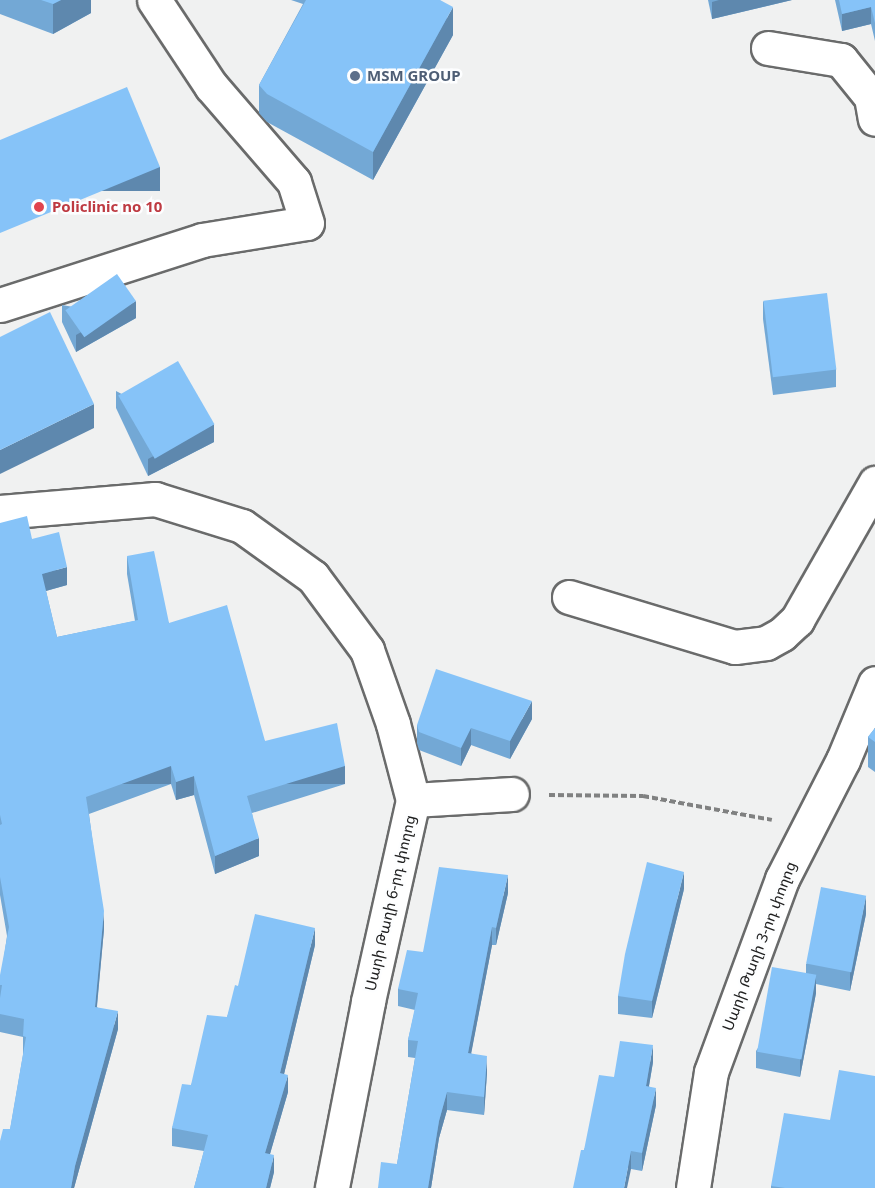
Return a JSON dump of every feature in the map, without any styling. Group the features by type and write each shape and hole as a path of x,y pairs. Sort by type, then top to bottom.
{"street":[{"path":"0,305 202,240 307,223 294,182 211,86 154,0"},
{"path":"768,48 841,60 871,97 875,119"},
{"path":"569,597 735,647 766,643 783,634 797,620 875,483"},
{"name":"Սարի Թաղի 6-րդ փողոց","path":"0,512 155,499 242,526 313,577 367,650 393,724 413,800 368,1002 332,1188"},
{"name":"Սարի Թաղի 3-րդ փողոց","path":"693,1188 711,1072 782,879 843,760 875,682"},
{"path":"413,800 512,794"}],"path":[{"path":"512,794 643,796 772,819 782,879"}],"building":[{"path":"41,0 61,0 53,4"},
{"name":"MSM GROUP","path":"306,0 440,0 453,7 373,152 267,94 259,85"},
{"path":"839,0 875,0 875,23 871,7 842,14"},
{"path":"127,87 160,167 0,233 0,140"},
{"path":"117,274 136,301 84,337 65,310"},
{"path":"827,293 836,369 773,377 763,301"},
{"path":"50,312 94,404 0,450 0,337"},
{"path":"178,361 215,424 155,459 118,396"},
{"path":"27,516 32,539 59,532 67,567 42,574 57,637 138,620 127,556 154,551 169,623 227,605 265,741 337,723 345,766 247,796 259,838 215,856 194,776 176,782 171,766 86,797 104,911 95,1007 118,1011 71,1188 0,1188 0,1141 3,1129 10,1129 26,1037 23,1036 24,1019 0,1014 2,985 0,985 0,975 9,927 0,877 0,825 2,824 0,815 0,523"},
{"path":"436,669 532,701 510,741 471,728 461,748 419,732 417,725"},
{"path":"875,728 875,742 868,737"},
{"path":"647,862 684,872 652,1001 618,996 625,954"},
{"path":"439,867 508,875 496,928 492,927 468,1053 487,1056 484,1097 447,1092 439,1121 428,1188 378,1188 381,1162 397,1164 418,1041 408,1040 418,993 398,989 407,950 423,952"},
{"path":"821,887 866,896 851,972 806,964"},
{"path":"255,914 315,928 280,1073 288,1075 265,1153 274,1155 266,1188 194,1188 208,1135 172,1128 182,1084 191,1085 207,1015 227,1017 235,985 238,986"},
{"path":"772,967 816,975 801,1060 757,1052"},
{"path":"620,1041 653,1045 646,1086 656,1088 642,1153 631,1151 624,1188 573,1188 581,1150 584,1150 599,1075 614,1077"},
{"path":"839,1070 875,1076 875,1188 771,1186 784,1113 830,1120"}],"place":[{"name":"MSM GROUP","path":"355,76"},
{"name":"Policlinic no 10","path":"39,207"}]}
